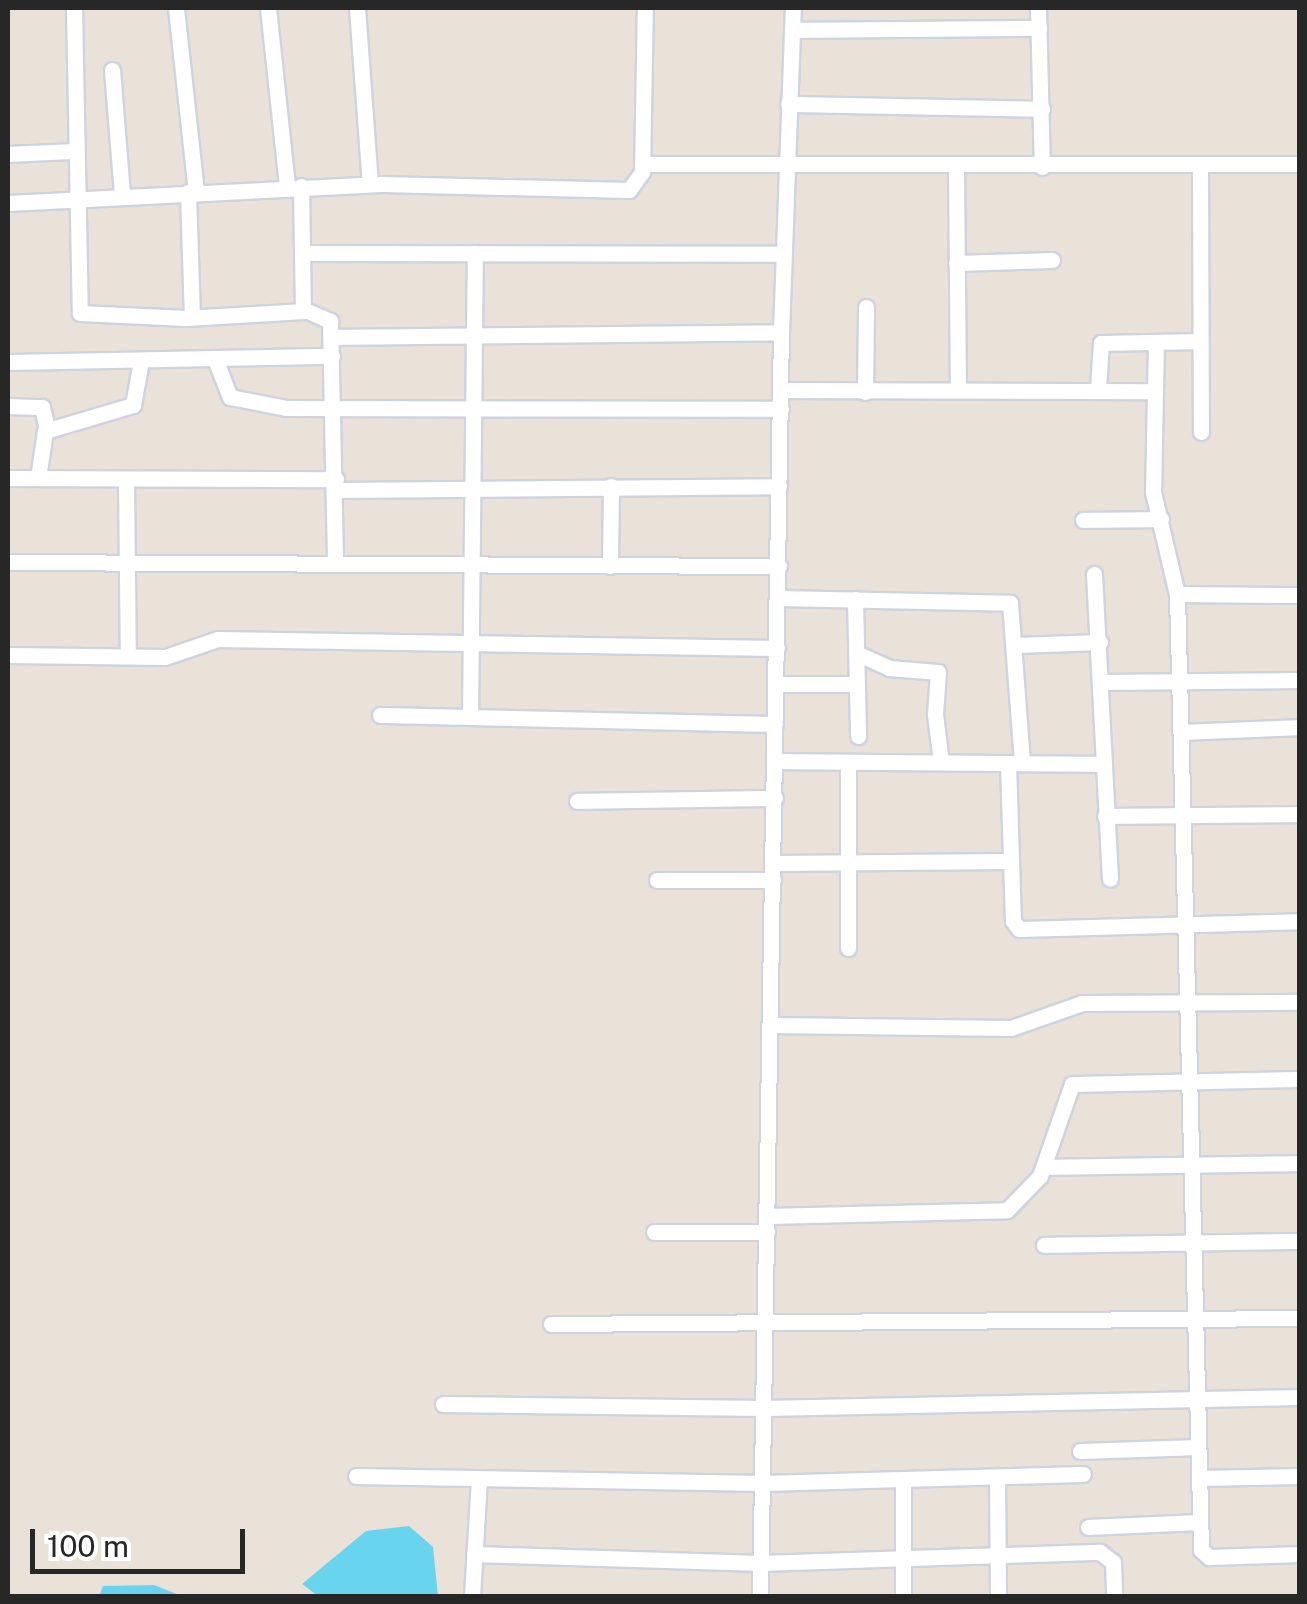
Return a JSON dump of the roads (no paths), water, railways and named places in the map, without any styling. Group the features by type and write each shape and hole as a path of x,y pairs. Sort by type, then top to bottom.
{"street":[{"path":"74,8 82,316 192,317 304,311 328,316 335,410 335,562"},
{"path":"176,8 192,192 192,317"},
{"path":"268,8 302,253 304,311"},
{"path":"356,8 370,184"},
{"path":"8,203 122,194 370,184 629,190 640,183 643,164 645,8"},
{"path":"760,1596 780,332 793,8"},
{"path":"1038,8 1042,167"},
{"path":"792,30 1038,28"},
{"path":"112,70 122,194"},
{"path":"788,104 1042,109"},
{"path":"8,154 76,151"},
{"path":"643,164 1300,164"},
{"path":"956,166 958,390"},
{"path":"1200,166 1201,432"},
{"path":"302,253 783,254"},
{"path":"470,718 477,411 475,253"},
{"path":"956,263 1052,260"},
{"path":"866,306 866,392"},
{"path":"331,337 475,332 780,332"},
{"path":"1098,388 1101,344 1200,340"},
{"path":"1156,342 1152,485 1177,594 1190,925 1198,1522 1203,1555 1300,1554"},
{"path":"8,362 332,356"},
{"path":"215,360 236,400 335,410 781,409"},
{"path":"38,478 40,440 48,429 133,404 141,361"},
{"path":"780,390 1155,391"},
{"path":"8,406 39,405 48,429"},
{"path":"8,478 476,488 779,486"},
{"path":"126,478 128,656"},
{"path":"610,566 611,486"},
{"path":"1083,520 1161,519"},
{"path":"8,562 779,566"},
{"path":"1094,574 1110,879"},
{"path":"1177,594 1300,595"},
{"path":"778,598 1004,601 1013,609 1015,763 1009,861 1013,921 1019,928 1300,921"},
{"path":"855,599 858,736"},
{"path":"8,655 176,656 207,640 473,640 777,648"},
{"path":"1016,645 1100,642"},
{"path":"856,653 889,668 938,672 934,714 942,762"},
{"path":"1102,682 1300,680"},
{"path":"776,684 856,684"},
{"path":"380,715 775,724"},
{"path":"1182,732 1300,727"},
{"path":"776,760 1104,764"},
{"path":"848,763 848,948"},
{"path":"578,801 775,798"},
{"path":"1105,816 1300,814"},
{"path":"657,880 846,861 1009,861"},
{"path":"771,1025 1011,1028 1074,1004 1300,1002"},
{"path":"654,1232 995,1212 1016,1204 1045,1166 1068,1086 1300,1078"},
{"path":"1045,1166 1300,1164"},
{"path":"1044,1244 1300,1241"},
{"path":"552,1324 766,1326 1300,1318"},
{"path":"443,1404 764,1408 1300,1398"},
{"path":"1080,1451 1198,1447"},
{"path":"356,1476 763,1484 1083,1474"},
{"path":"1199,1478 1300,1476"},
{"path":"997,1478 998,1596"},
{"path":"472,1596 479,1479"},
{"path":"902,1480 904,1596"},
{"path":"1088,1527 1198,1522"},
{"path":"474,1554 761,1564 1109,1554 1114,1596"}],"water":[{"path":"409,1526 433,1547 438,1596 318,1596 302,1584 366,1531"},
{"path":"154,1585 182,1596 99,1596 103,1586"}]}
